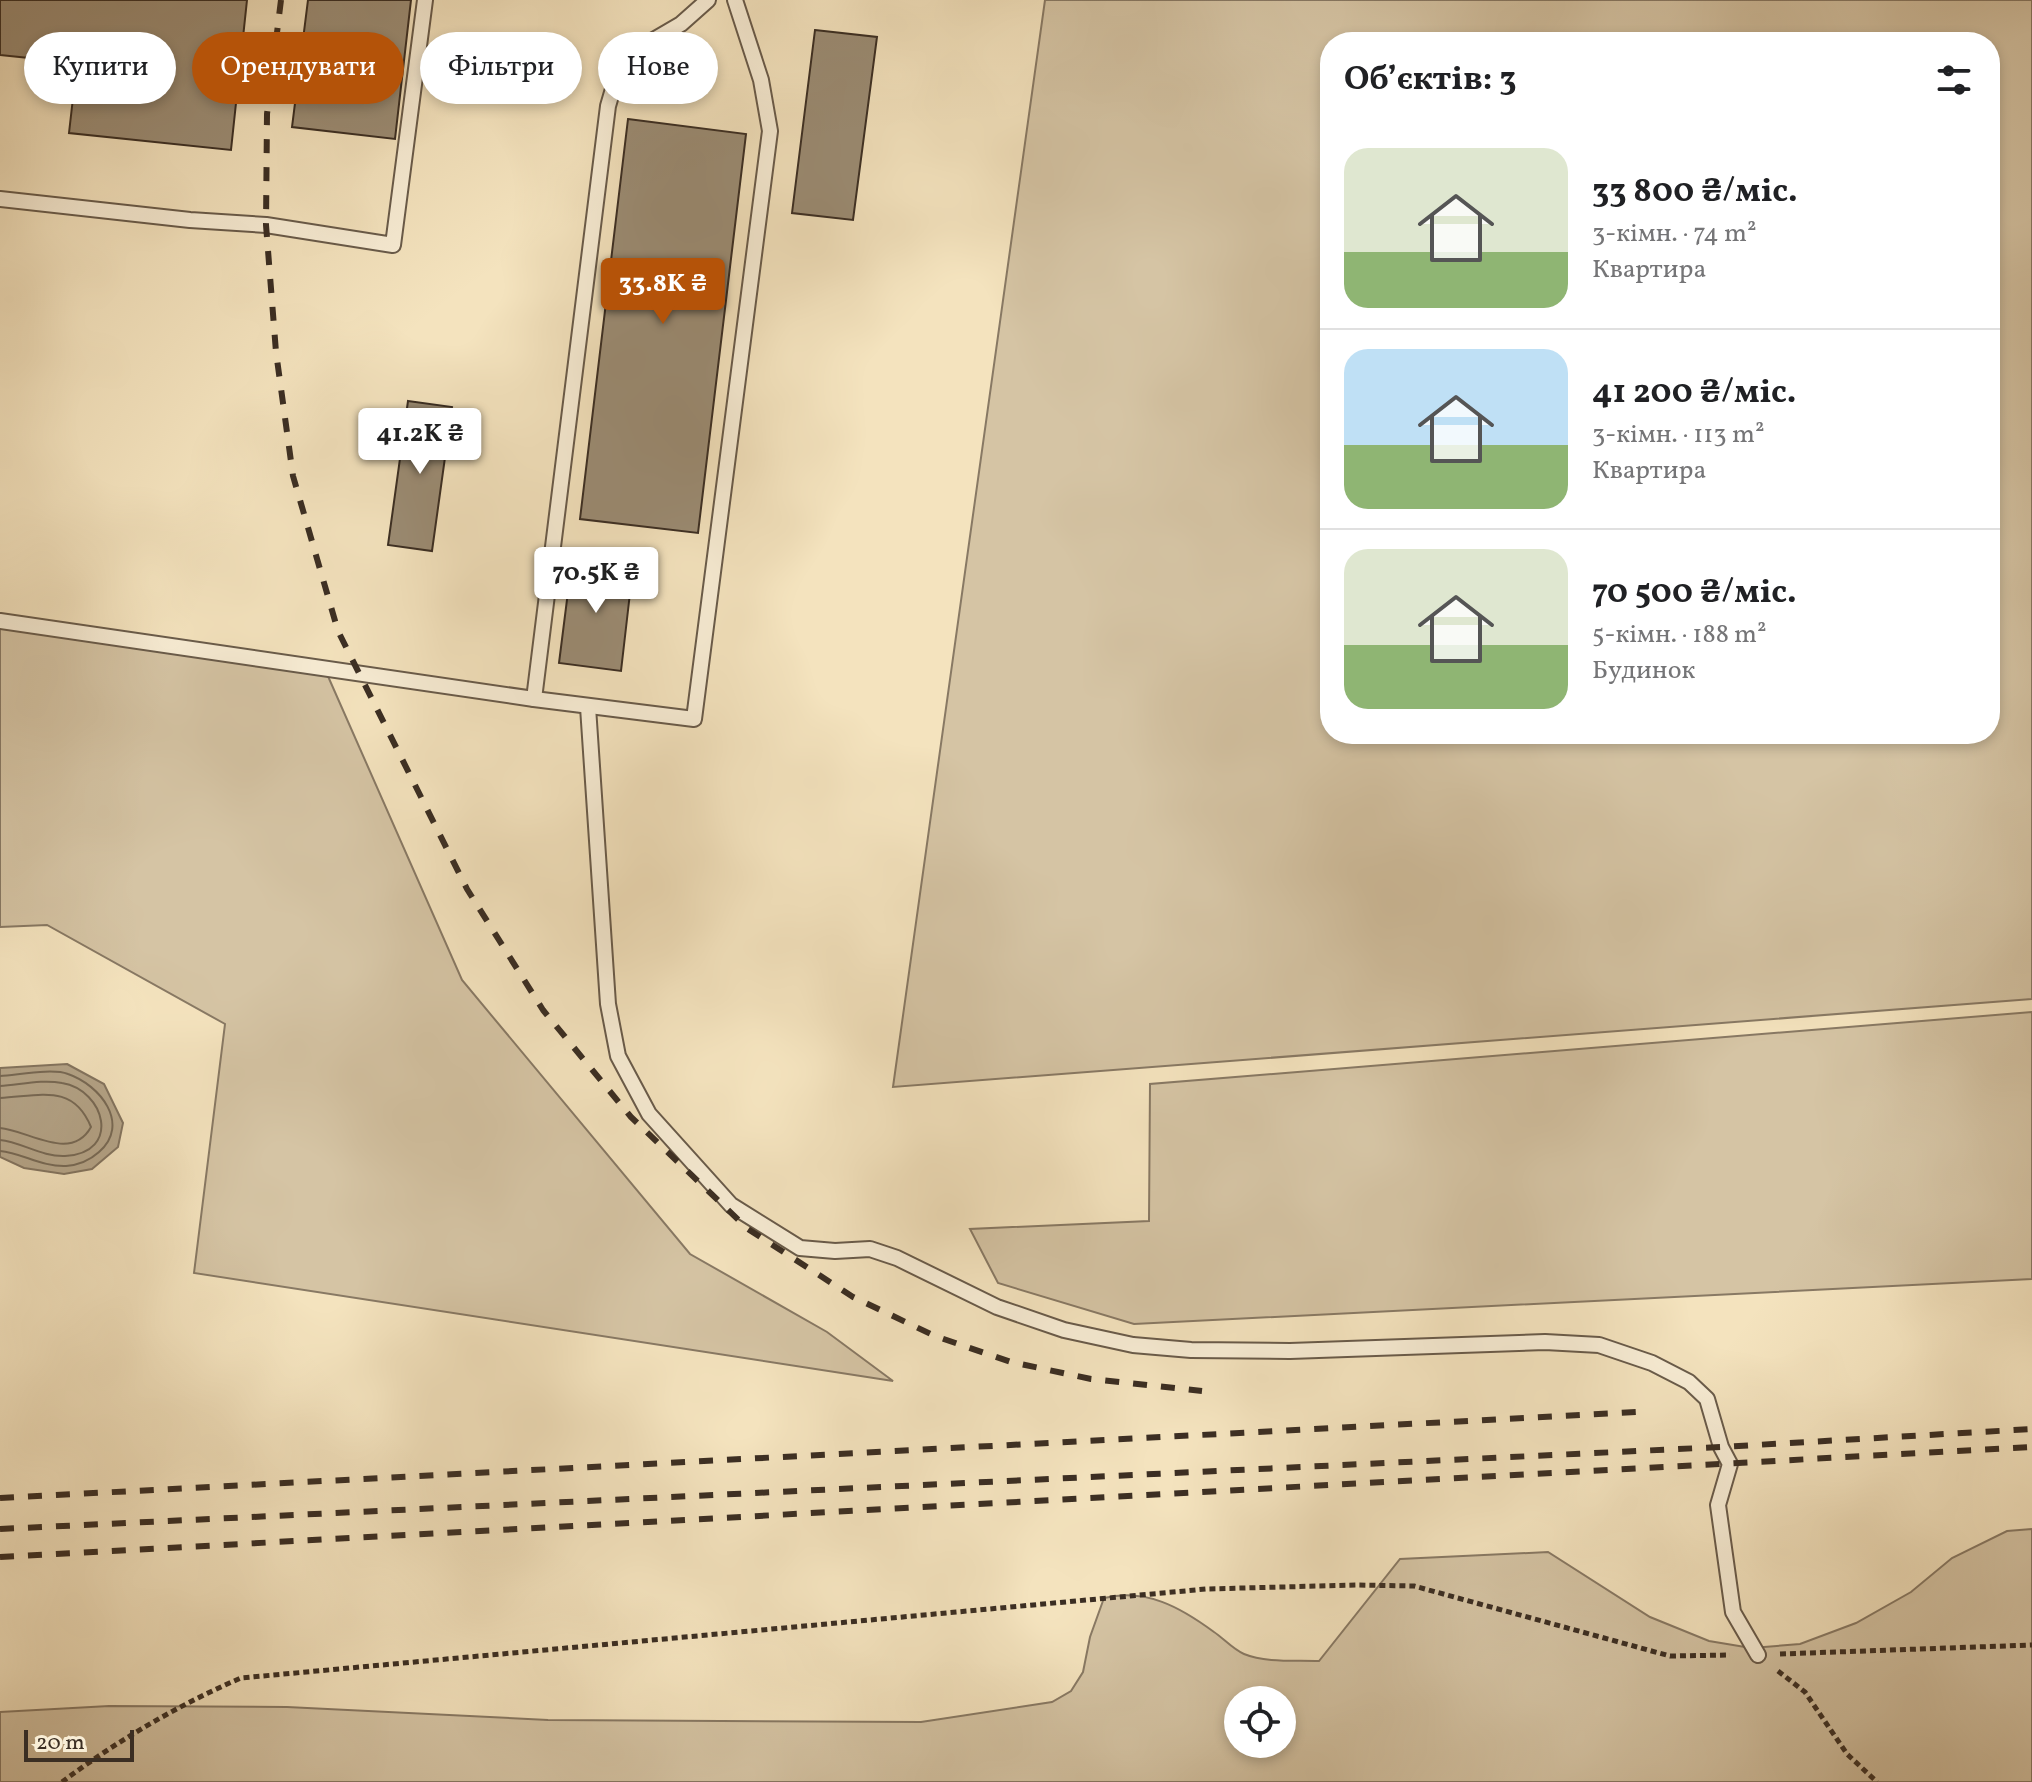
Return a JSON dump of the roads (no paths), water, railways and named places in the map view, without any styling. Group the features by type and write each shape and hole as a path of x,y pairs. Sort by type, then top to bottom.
{"lane":[{"path":"0,199 190,220 266,225 393,245 425,0"},
{"path":"534,699 608,106 620,65 645,45 681,24 708,0"},
{"path":"0,621 588,707 694,719 770,131 761,80 735,0"},
{"path":"588,707 608,1004 618,1056 649,1114 731,1205 800,1248 835,1251 870,1249 897,1258 997,1307 1064,1330 1133,1345 1191,1350 1290,1351 1545,1342 1599,1345 1652,1363 1689,1382 1707,1399 1721,1447 1730,1464 1718,1505 1733,1612 1758,1655"}],"water":[{"path":"67,1064 104,1084 123,1123 118,1147 92,1169 64,1174 24,1168 0,1157 0,1068"}],"railway":[{"path":"281,0 267,114 266,225 276,352 293,476 338,631 467,889 543,1010 631,1117 748,1229 853,1297 935,1336 1011,1362 1091,1379 1202,1391"},
{"path":"0,1498 1638,1412"},
{"path":"0,1529 1721,1447 2032,1429"},
{"path":"0,1557 2032,1447"}]}
